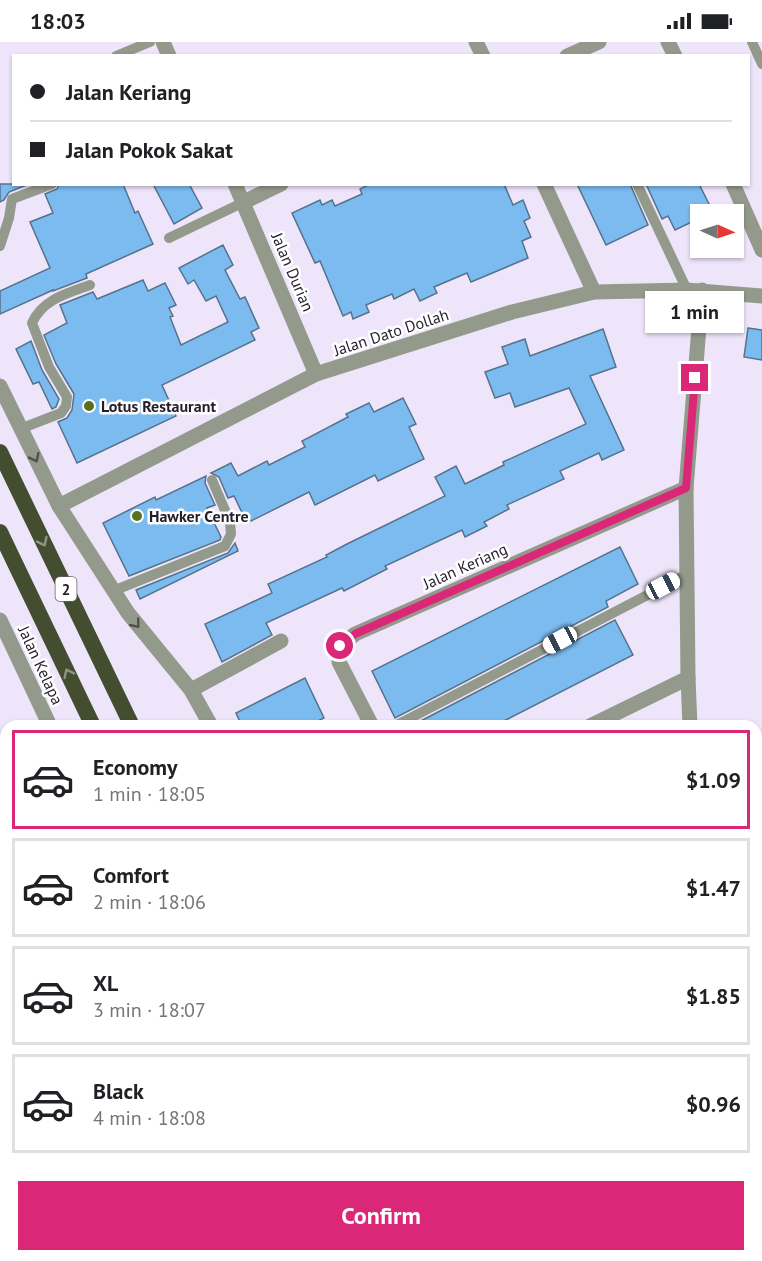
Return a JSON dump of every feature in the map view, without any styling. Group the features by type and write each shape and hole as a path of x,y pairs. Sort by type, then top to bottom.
{"highway":[{"name":"2","path":"0,452 129,720"},
{"name":"2","path":"0,532 90,720"}],"street":[{"path":"572,51 599,42"},
{"name":"Jalan Durian","path":"236,186 316,374"},
{"path":"244,202 277,186"},
{"path":"545,186 594,292"},
{"path":"734,186 762,250"},
{"path":"690,720 686,488 694,290"},
{"name":"Jalan Dato Dollah","path":"59,507 316,374 512,312 594,292 694,290 762,296"},
{"path":"0,386 59,507 128,613 191,690 208,720"},
{"name":"Jalan Keriang","path":"369,720 339,662 340,646 355,634 686,488"},
{"name":"Jalan Kelapa","path":"0,620 47,720"},
{"path":"191,690 281,641"},
{"path":"602,720 688,678"}],"lane":[{"path":"121,54 150,42"},
{"path":"752,42 762,64"},
{"path":"0,246 12,199 47,186"},
{"path":"638,186 694,290"},
{"path":"169,238 244,202"},
{"path":"20,429 61,413 66,406 67,397 49,367 32,323 37,311 57,297 90,285"},
{"path":"113,591 225,546 231,534 230,522 212,480"},
{"path":"407,720 686,575"}],"building":[{"path":"0,184 24,186 9,192 0,202"},
{"path":"58,186 124,186 135,213 138,211 153,244 86,274 87,278 53,290 0,314 0,291 50,268 30,222 53,213 45,194 57,189"},
{"path":"154,186 190,186 202,208 174,224"},
{"path":"366,186 505,186 513,205 523,200 530,218 524,221 531,237 522,241 528,258 471,282 467,273 434,287 437,293 420,301 414,289 394,299 392,294 366,305 369,312 353,319 351,312 343,316 320,261 315,263 292,213 320,200 322,205 332,200 335,206 362,194 360,189"},
{"path":"578,186 631,186 648,225 606,245"},
{"path":"647,186 700,186 709,204 690,204 690,223 675,230 668,216 662,219"},
{"path":"223,245 233,265 225,270 240,299 245,297 259,328 251,332 255,340 162,385 176,416 77,463 58,422 67,418 72,410 74,394 56,364 44,335 67,323 60,305 93,292 97,299 143,280 148,291 165,283 176,305 169,308 173,316 170,317 181,345 228,322 216,296 206,301 194,280 188,284 179,268"},
{"path":"748,328 762,330 762,360 744,357"},
{"path":"603,329 616,367 590,376 624,450 602,460 599,453 560,471 564,479 507,505 509,509 484,522 487,526 465,537 462,530 385,566 387,569 344,591 342,588 266,623 272,635 222,662 205,624 272,593 268,584 327,557 326,555 347,544 445,496 435,477 456,466 465,484 504,465 503,462 586,424 569,388 515,407 510,393 495,398 485,372 508,364 502,347 525,339 530,356"},
{"path":"31,341 42,370 59,399 56,407 52,409 39,382 33,384 16,349"},
{"path":"403,398 416,424 409,427 424,459 378,481 375,475 315,505 309,492 247,523 234,496 228,498 219,477 211,473 231,463 238,476 267,461 269,465 305,447 302,441 348,417 346,414 369,403 374,412"},
{"path":"206,476 205,483 215,505 207,508 221,537 220,540 129,576 103,523 155,497 156,500"},
{"path":"235,543 238,551 140,599 136,590 228,553"},
{"path":"620,547 638,584 606,601 608,607 395,718 372,671"},
{"path":"615,620 633,655 506,720 423,720"},
{"path":"305,678 324,718 320,720 239,720 236,713"}],"place":[{"name":"Lotus Restaurant","path":"89,406"},
{"name":"Hawker Centre","path":"137,516"}],"route":[{"path":"340,646 355,634 686,488 695,378"}]}
